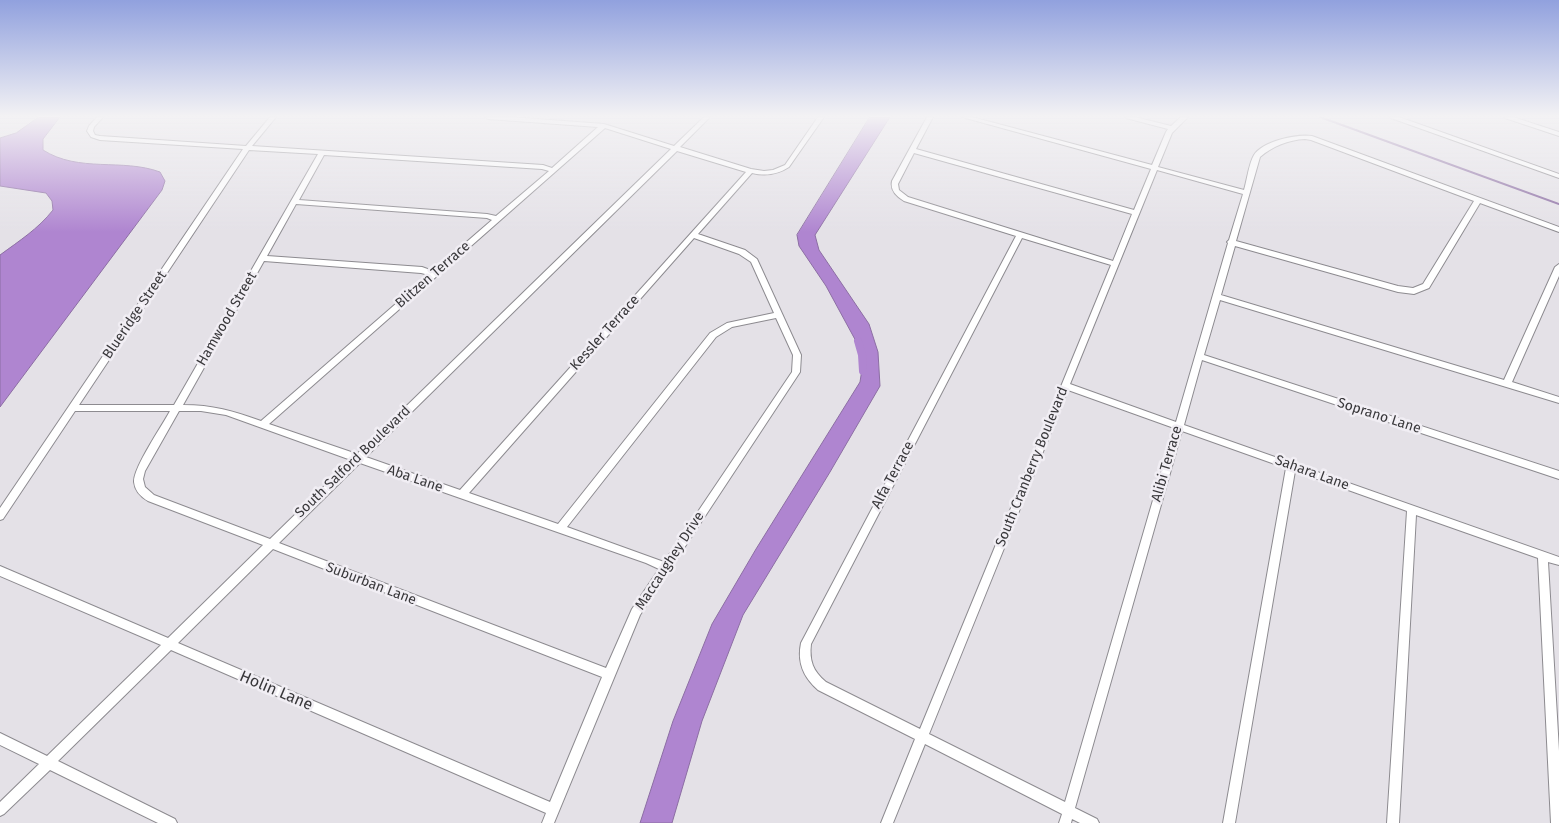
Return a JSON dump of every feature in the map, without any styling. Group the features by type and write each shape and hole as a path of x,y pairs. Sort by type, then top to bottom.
{"street":[{"name":"Blueridge Street","path":"0,516 242,155"},
{"name":"Hamwood Street","path":"139,486 140,470 321,155"},
{"path":"360,155 542,167 553,170"},
{"name":"Blitzen Terrace","path":"262,425 570,155"},
{"name":"South Salford Boulevard","path":"0,810 269,544 668,155"},
{"path":"700,155 750,171 767,173 784,168 793,155"},
{"path":"909,155 895,181 895,190 906,199 1115,264"},
{"path":"931,155 1136,213"},
{"path":"1107,155 1245,192"},
{"name":"South Cranberry Boulevard","path":"887,823 1159,155"},
{"name":"Alibi Terrace","path":"1065,823 1245,192 1258,155"},
{"name":"Alibi Terrace","path":"1359,155 1478,200"},
{"path":"1501,155 1559,176"},
{"name":"Kessler Terrace","path":"461,494 750,171"},
{"path":"1231,242 1408,291 1421,289 1426,286 1478,200 1559,230"},
{"path":"294,202 487,216 497,219"},
{"name":"Maccaughey Drive","path":"548,823 608,674 636,612 664,567 796,372 798,366 798,355 756,263 751,257 742,252 693,235"},
{"name":"Alfa Terrace","path":"1020,235 806,643 804,658 810,674 822,686 1093,823"},
{"path":"262,258 422,270 434,274"},
{"path":"1507,384 1559,266"},
{"path":"1216,296 1559,400"},
{"path":"560,529 712,335 730,326 779,315"},
{"name":"Soprano Lane","path":"1199,356 1559,475"},
{"name":"Sahara Lane","path":"1065,386 1559,561"},
{"name":"Aba Lane","path":"72,408 177,407 216,410 461,494 664,567"},
{"path":"1230,823 1291,466"},
{"name":"Suburban Lane","path":"139,486 145,495 150,498 608,674"},
{"path":"1393,823 1412,509"},
{"path":"1543,555 1557,823"},
{"name":"Holin Lane","path":"0,571 554,810"},
{"path":"0,739 171,823"}],"shaded area":[{"path":"0,155 54,155 71,161 146,168 160,172 165,181 162,190 0,407 0,255 35,229 53,210 52,201 46,193 0,186"},
{"path":"846,155 866,155 815,235 819,250 869,324 878,352 880,386 743,615 702,721 672,823 640,823 673,721 712,624 756,549 860,382 864,356 826,286 799,246 797,235"}],"waterway":[{"path":"1426,155 1559,204"},
{"path":"858,341 862,355 863,371"}]}
